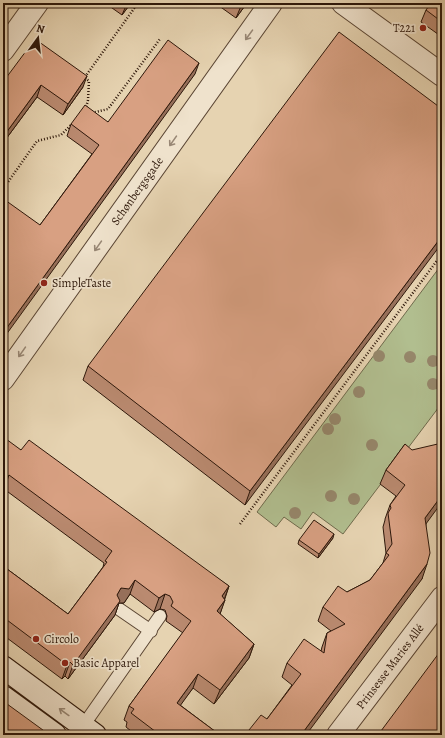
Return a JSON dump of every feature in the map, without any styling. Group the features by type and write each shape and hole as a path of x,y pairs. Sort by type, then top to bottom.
{"street":[{"path":"3,50 37,3"},
{"name":"Schønbergsgade","path":"3,379 272,3"},
{"path":"343,3 442,75"},
{"name":"Prinsesse Maries Allé","path":"338,735 442,598"},
{"path":"3,667 89,730"},
{"path":"3,697 55,735"}],"lane":[{"path":"119,609 151,631"},
{"path":"89,730 160,616"}],"path":[{"path":"84,78 138,3"},
{"path":"90,113 96,113 108,109 160,39"},
{"path":"78,73 89,81 88,100 84,113"},
{"path":"96,113 99,118"},
{"path":"3,189 37,141 61,134 73,124"},
{"path":"240,524 442,254"}],"green space":[{"path":"442,264 442,403 343,534 313,512 301,529 284,517 276,527 257,512"}],"building":[{"path":"118,3 128,3 125,8"},
{"path":"431,3 442,3 442,22 426,10"},
{"path":"339,32 442,109 442,236 250,491 88,366"},
{"path":"35,39 87,76 68,104 41,85 3,137 3,82"},
{"path":"168,40 199,63 3,333 3,202 5,200 40,225 99,145 71,124 85,105 108,122"},
{"path":"6,439 21,450 29,440 229,586 222,596 225,600 217,611 254,644 220,690 198,674 177,703 220,735 160,735 131,713 134,709 129,706 191,621 171,606 173,602 170,596 165,594 159,598 135,580 129,589 121,588 117,595 120,601 73,665 70,662 67,665 3,617 3,566 68,614 107,562 105,561 112,551 9,475 3,483 3,444"},
{"path":"442,443 442,495 425,518 430,553 427,564 301,735 245,735 261,715 267,719 301,674 287,663 304,639 324,653 327,633 345,624 323,607 338,586 347,592 370,580 389,555 386,553 392,544 388,513 391,508 390,505 405,485 386,470 405,444 412,450"},
{"path":"314,520 334,534 319,554 299,540"},
{"path":"442,649 442,735 378,735"},
{"path":"3,701 47,733 46,735 3,735"}],"place":[{"name":"T221","path":"423,28"},
{"name":"SimpleTaste","path":"44,283"},
{"name":"Circolo","path":"36,639"},
{"name":"Basic Apparel","path":"65,663"}]}
